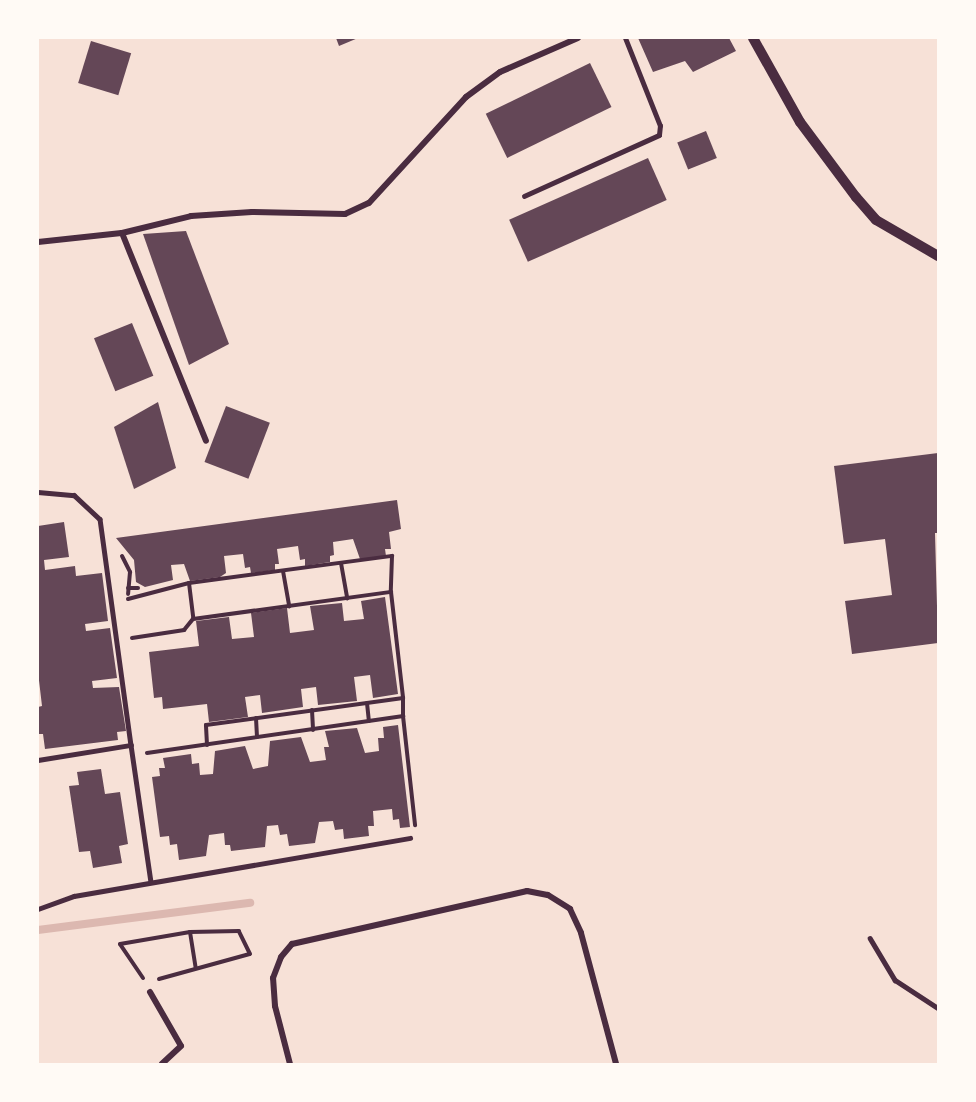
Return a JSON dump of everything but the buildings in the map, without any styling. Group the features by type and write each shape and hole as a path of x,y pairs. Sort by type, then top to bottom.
{"street":[{"path":"38,242 122,232 191,216 252,212 345,214 369,203 466,98 500,72 578,38"},
{"path":"753,38 800,122 876,220 939,256"},
{"path":"122,232 206,441"},
{"path":"290,1065 275,1006 273,978 281,957 292,944 527,891 548,895 570,909 581,933 616,1065"},
{"path":"150,992 181,1046 162,1065"}],"lane":[{"path":"524,195 659,135 660,126 625,38"},
{"path":"38,492 74,495 100,519 151,882"},
{"path":"38,760 131,745"},
{"path":"38,909 74,896 410,838"},
{"path":"870,938 895,980 939,1008"}],"path":[{"path":"128,599 189,583 392,556 391,592 416,831"},
{"path":"341,563 347,598"},
{"path":"283,571 289,606"},
{"path":"132,638 184,630 193,618 189,583"},
{"path":"128,588 138,588"},
{"path":"193,618 391,592"},
{"path":"207,745 206,725 403,698"},
{"path":"367,703 369,721"},
{"path":"312,710 313,730"},
{"path":"147,764 146,753 403,716"},
{"path":"256,718 257,737"},
{"path":"239,931 250,954 146,981 120,944 190,932 239,931"},
{"path":"190,932 196,968"}],"waterway":[{"path":"38,930 250,903"}]}
